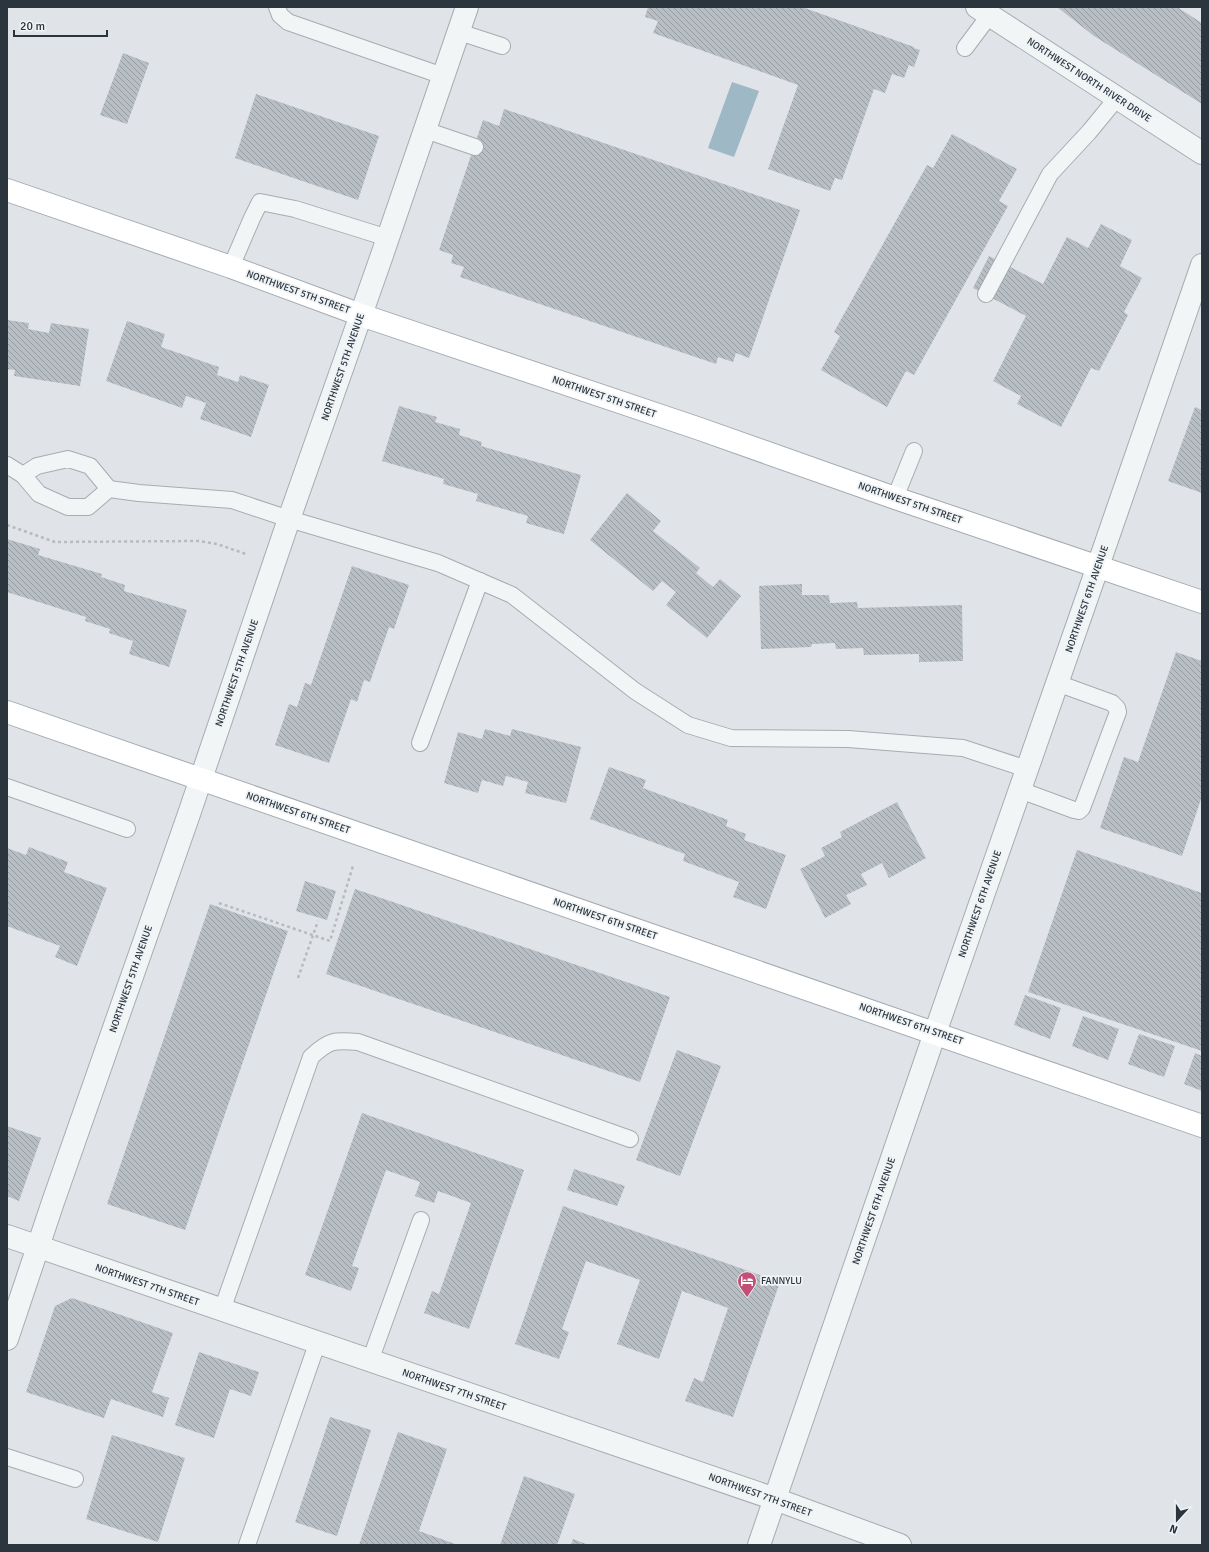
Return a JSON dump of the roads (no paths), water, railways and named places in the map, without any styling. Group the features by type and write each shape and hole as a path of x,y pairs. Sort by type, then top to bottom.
{"main road":[{"name":"NORTHWEST 5TH STREET","path":"7,190 231,267 361,315 696,428 895,498 1202,602"},
{"name":"NORTHWEST 6TH STREET","path":"7,712 1202,1126"}],"street":[{"name":"NORTHWEST 5TH AVENUE","path":"7,1340 201,779 289,519 388,238 467,7"},
{"name":"NORTHWEST NORTH RIVER DRIVE","path":"983,11 1202,153"},
{"name":"NORTHWEST 6TH AVENUE","path":"759,1545 1202,264"},
{"name":"NORTHWEST 7TH STREET","path":"7,1236 317,1344 775,1499 900,1545"}],"lane":[{"path":"277,7 280,15 288,22 443,76"},
{"path":"965,48 983,11"},
{"path":"459,32 502,46"},
{"path":"986,294 1050,174 1089,132 1117,98"},
{"path":"425,130 475,147"},
{"path":"231,267 260,202 295,209 388,238"},
{"path":"895,498 914,451"},
{"path":"23,475 37,466 68,459 90,466 109,489 139,493 232,500 289,519 438,562 512,595 635,691 688,726 731,738 848,739 963,748 1027,769"},
{"path":"7,465 23,475 38,494 68,507 88,506 109,489"},
{"path":"420,744 480,581"},
{"path":"1020,790 1079,811 1082,808 1118,712 1117,708 1112,703 1057,683"},
{"path":"7,787 127,829"},
{"path":"222,1310 311,1056 323,1045 339,1040 358,1042 630,1139"},
{"path":"370,1361 421,1220"},
{"path":"247,1545 317,1344"},
{"path":"7,1457 75,1479"}],"water":[{"path":"732,82 759,91 734,157 708,148"}],"place":[{"name":"FANNYLU","path":"747,1298"}]}
